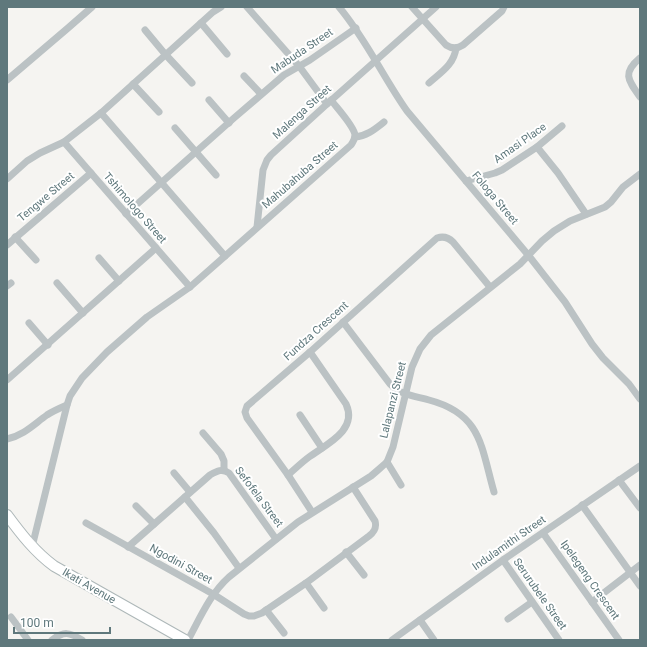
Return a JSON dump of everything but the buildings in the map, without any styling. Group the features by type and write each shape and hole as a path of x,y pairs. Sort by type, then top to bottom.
{"street":[{"path":"7,80 92,7"},
{"path":"7,179 34,156 64,142 101,113 213,12 221,7"},
{"path":"247,7 329,102 342,114 353,129 355,137 361,137 369,133 384,122"},
{"name":"Fologa Street","path":"339,7 356,28 396,95 407,110 529,256 565,302 592,344 640,399"},
{"path":"412,7 446,45 456,48 463,45 502,11 504,7"},
{"name":"Malenga Street","path":"257,227 264,165 275,150 436,7"},
{"path":"201,23 227,54"},
{"name":"Mabuda Street","path":"126,214 284,75 310,60 356,28"},
{"path":"145,30 192,83"},
{"path":"428,83 448,66 455,56 456,48"},
{"path":"640,58 631,66 628,75 630,82 640,97"},
{"path":"244,76 262,94"},
{"path":"133,84 159,112"},
{"path":"209,100 229,123"},
{"path":"101,113 225,256"},
{"name":"Amasi Place","path":"466,181 499,172 537,147 562,126"},
{"path":"175,128 216,175"},
{"name":"Mahubahuba Street","path":"257,227 348,148 355,137"},
{"name":"Tshimologo Street","path":"64,142 190,286"},
{"path":"537,147 558,173 586,214"},
{"name":"Tengwe Street","path":"7,244 90,173"},
{"name":"Lalapanzi Street","path":"387,462 393,447 412,367 425,341 440,327 513,270 554,231 570,221 601,209 608,204 623,187 640,175"},
{"path":"32,547 67,405 70,396 78,383 96,363 147,317 190,286 257,227"},
{"name":"Fundza Crescent","path":"312,512 288,475 247,418 245,412 249,405 310,352 431,242 441,236 450,239 453,242 490,288"},
{"name":"Tengwe Street","path":"15,237 36,260"},
{"path":"8,376 48,344 156,248"},
{"path":"99,258 119,281"},
{"path":"56,283 83,313"},
{"path":"343,322 390,384 397,390 405,394 445,405 457,412 470,423 483,449 494,492"},
{"path":"28,323 48,344"},
{"path":"288,475 302,462 336,438 344,430 347,425 349,414 346,404 310,352"},
{"path":"7,439 23,434 55,410 67,405"},
{"path":"300,415 322,448"},
{"name":"Sefofela Street","path":"203,432 221,454 224,461 224,470"},
{"path":"186,640 213,594 222,583 276,538 312,512 353,487 387,462 401,485"},
{"name":"Indulamithi Street","path":"392,640 503,560 640,466"},
{"name":"Sefofela Street","path":"128,547 210,475 216,471 224,470 229,472 234,478 276,538"},
{"path":"174,473 190,492"},
{"path":"619,480 640,508"},
{"name":"Ngodini Street","path":"86,523 213,594 249,616 254,616 266,610 306,582 372,533 376,528 373,517 353,487"},
{"path":"184,497 214,533 239,568"},
{"path":"582,505 640,586"},
{"path":"136,506 154,524"},
{"name":"Ikati Avenue","path":"7,515 32,547 44,559 54,566 186,640"},
{"name":"Ipelegeng Crescent","path":"543,533 618,640"},
{"path":"346,552 364,575"},
{"name":"Serurubele Street","path":"503,560 559,640"},
{"path":"592,602 640,565"},
{"path":"306,582 324,608"},
{"path":"508,618 532,602"},
{"path":"266,610 284,632"},
{"path":"11,617 28,640"},
{"path":"420,620 434,640"},
{"path":"52,640 59,635 69,633 82,640"}]}
